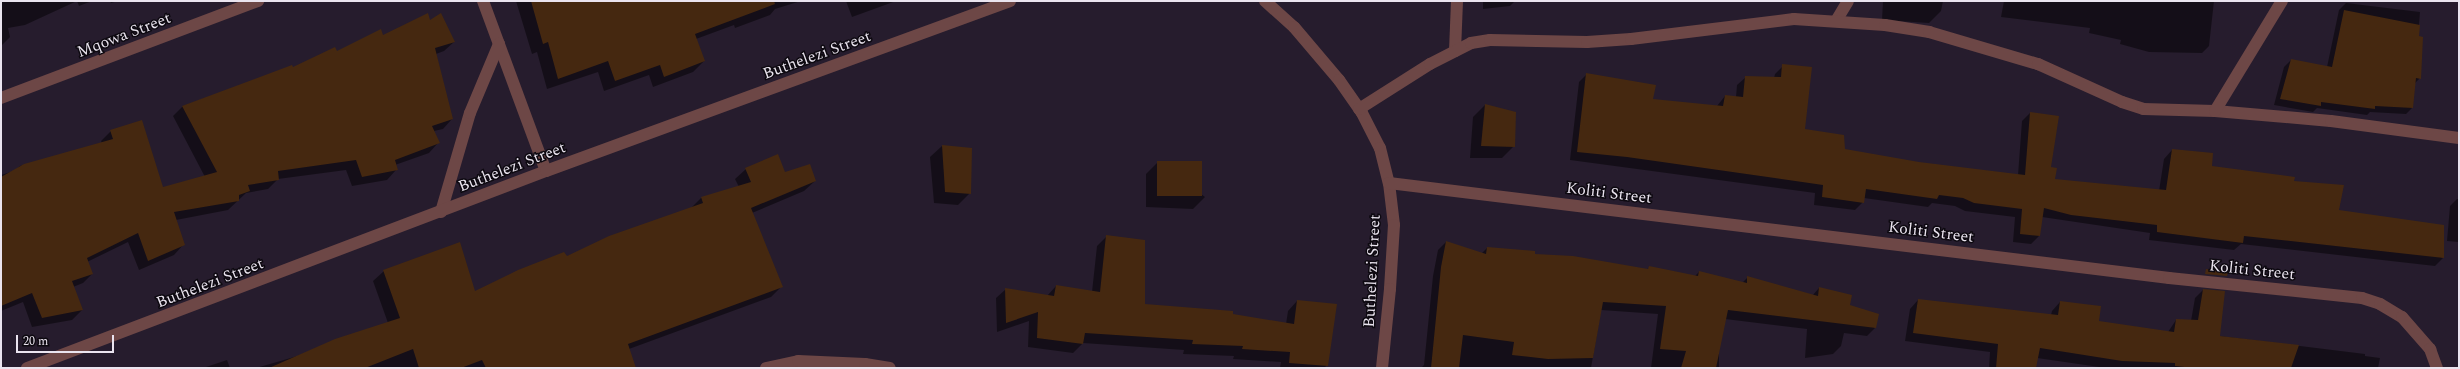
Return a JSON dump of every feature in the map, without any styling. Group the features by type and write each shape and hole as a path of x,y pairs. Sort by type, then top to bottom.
{"street":[{"name":"Mqowa Street","path":"1,98 258,1"},
{"path":"484,1 546,171"},
{"name":"Buthelezi Street","path":"27,368 546,171 1010,1"},
{"name":"Buthelezi Street","path":"1265,1 1294,27 1339,80 1359,109 1380,148 1389,183 1394,225 1390,289 1382,368"},
{"path":"1455,50 1457,1"},
{"path":"1836,21 1848,1"},
{"path":"2215,111 2282,1"},
{"path":"1359,109 1455,50 1471,43 1490,40 1587,42 1794,19 1836,21 1928,32 2005,53 2071,77 2122,102 2143,109 2215,111 2331,121 2459,138"},
{"path":"441,212 470,113 499,44"},
{"name":"Koliti Street","path":"1389,183 2169,278 2362,298 2380,304 2402,317 2430,349 2437,368"},
{"path":"766,368 798,361 865,364 890,368"}],"building":[{"path":"531,1 774,1 775,4 695,34 705,61 664,77 660,65 615,81 608,61 558,79 548,42 543,44"},
{"path":"2344,10 2420,25 2419,36 2423,37 2421,79 2416,78 2413,108 2375,106 2375,109 2321,102 2321,106 2280,99 2291,59 2332,67"},
{"path":"428,13 430,20 441,13 455,42 435,48 453,119 432,126 440,143 395,160 398,170 362,177 356,160 278,171 279,180 248,185 250,191 239,195 239,201 174,212 185,245 148,261 138,233 87,258 93,274 72,281 83,310 42,318 32,293 1,306 1,177 24,164 113,139 110,130 142,120 163,187 217,172 182,106 292,65 293,67 335,47 337,51 381,29 383,35"},
{"path":"1782,64 1812,67 1805,129 1844,135 1845,149 1919,162 2025,175 2030,112 2059,116 2051,167 2057,168 2055,179 2166,190 2172,149 2213,153 2212,166 2295,177 2294,181 2344,185 2339,210 2444,225 2444,258 2244,236 2243,243 2157,232 2157,225 2071,215 2044,208 2040,236 2020,234 2022,209 1974,203 1963,198 1939,195 1937,199 1866,189 1864,203 1822,197 1823,185 1627,157 1577,152 1586,73 1656,85 1653,99 1723,106 1725,95 1743,97 1745,76 1781,77"},
{"path":"1485,104 1516,112 1515,147 1481,146"},
{"path":"942,145 972,148 971,194 945,192"},
{"path":"778,154 785,172 810,164 816,181 751,208 783,287 628,344 636,368 486,368 482,360 461,368 419,368 413,349 365,368 269,368 335,339 400,318 383,270 460,242 475,291 518,270 564,252 567,256 609,236 703,203 701,197 751,182 745,168"},
{"path":"1157,161 1202,161 1202,196 1157,196"},
{"path":"1106,235 1145,240 1145,304 1233,311 1233,314 1294,324 1297,300 1337,304 1328,366 1289,363 1290,352 1242,349 1243,346 1192,344 1193,340 1085,333 1083,344 1037,338 1038,312 1006,323 1005,288 1054,296 1056,285 1100,292"},
{"path":"1446,241 1486,254 1487,247 1535,251 1535,254 1573,256 1648,269 1649,266 1698,276 1699,271 1747,283 1747,276 1818,296 1819,287 1852,295 1850,305 1879,314 1876,328 1728,310 1716,368 1681,368 1686,351 1660,349 1666,306 1603,302 1593,358 1548,359 1512,355 1514,342 1463,335 1459,368 1431,368 1441,267"},
{"path":"2206,269 2228,272 2227,276 2205,274"},
{"path":"2203,289 2225,291 2220,336 2299,345 2291,368 2194,368 2175,366 2175,363 2122,361 2040,348 2036,368 1996,368 1998,344 1913,333 1918,299 2058,315 2060,301 2101,306 2099,321 2174,332 2176,319 2198,320"}]}
